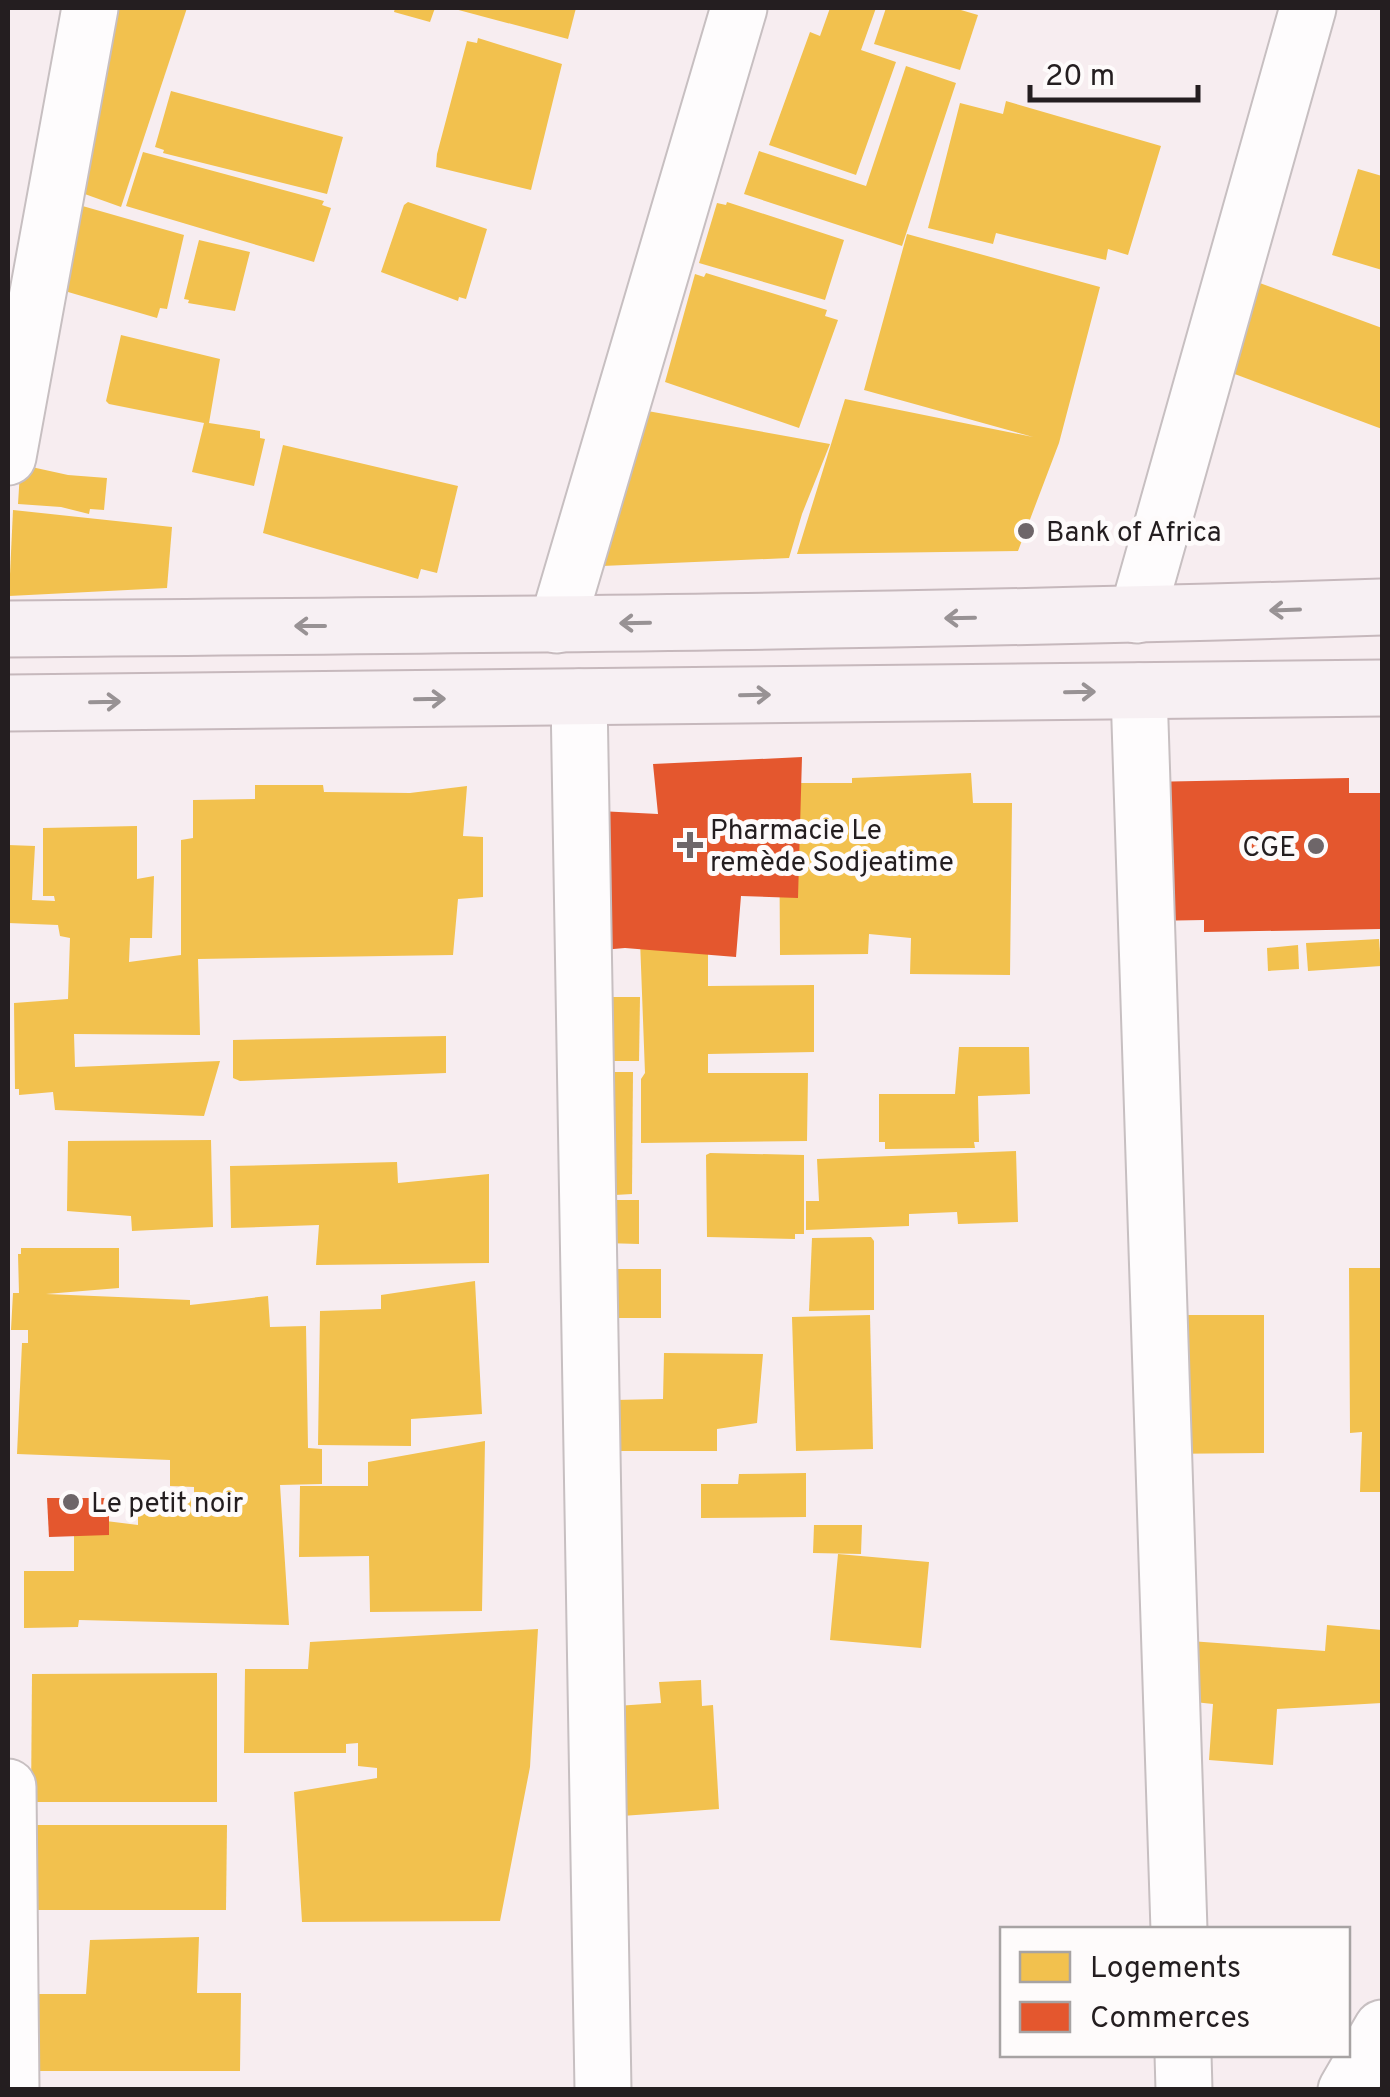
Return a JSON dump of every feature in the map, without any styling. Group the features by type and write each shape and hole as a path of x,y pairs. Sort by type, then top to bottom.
{"main road":[{"path":"8,629 1137,615 1382,607"},
{"path":"8,704 1382,688"}],"street":[{"path":"8,457 90,8"},
{"path":"558,624 739,8"},
{"path":"1137,615 1308,8"},
{"path":"1138,691 1179,1927"},
{"path":"580,697 603,2090"},
{"path":"8,1788 11,2090"},
{"path":"1346,2090 1382,2028"},
{"path":"1183,2057 1184,2090"}],"building: Logements":[{"path":"76,8 187,8 121,207 54,183"},
{"path":"395,8 435,8 430,22 394,12"},
{"path":"451,8 576,8 568,39"},
{"path":"830,8 876,8 861,50 896,62 856,175 769,145 810,32 820,36"},
{"path":"886,8 954,8 978,15 960,70 874,44"},
{"path":"478,38 562,64 531,190 436,167 467,41 477,43"},
{"path":"906,66 956,83 902,246 744,194 759,151 866,186"},
{"path":"171,91 343,137 327,194 163,153 155,147"},
{"path":"1006,101 1161,146 1128,255 1108,249 1106,260 996,233 993,244 928,228 960,103 1003,114"},
{"path":"143,152 324,201 322,205 331,208 314,262 126,206"},
{"path":"1358,169 1382,176 1382,270 1332,255"},
{"path":"51,197 184,235 167,309 160,308 157,318 27,280"},
{"path":"408,202 487,229 466,299 459,297 458,301 381,272"},
{"path":"727,202 844,240 825,300 699,263 717,203"},
{"path":"907,234 1100,287 1059,443 1018,551 797,554 845,399 1033,437 864,390"},
{"path":"199,240 250,252 235,311 184,299"},
{"path":"706,273 827,310 825,316 838,320 799,428 665,382 695,274 704,277"},
{"path":"1249,279 1382,328 1382,429 1216,367"},
{"path":"121,335 220,359 209,423 260,431 260,438 265,439 254,486 192,472 204,423 106,401"},
{"path":"631,408 830,444 789,558 579,567"},
{"path":"283,445 458,486 437,573 421,569 418,579 263,533"},
{"path":"27,466 107,478 104,510 90,509 89,514 61,507 18,504 20,472"},
{"path":"13,510 172,527 167,588 9,596"},
{"path":"971,773 973,803 1012,803 1010,975 910,974 911,938 869,934 868,954 780,955 779,793 783,793 783,783 852,783 852,778"},
{"path":"255,785 323,785 324,792 410,793 467,786 463,836 483,837 483,897 458,899 453,955 198,959 200,1035 74,1034 75,1067 220,1061 204,1116 55,1110 53,1092 19,1095 19,1089 15,1089 14,1003 68,999 70,938 60,936 58,925 8,923 8,845 35,846 32,900 55,901 54,896 43,896 43,828 137,826 137,879 154,876 152,938 130,938 129,962 181,955 181,840 193,838 193,800 255,799"},
{"path":"708,932 708,986 814,985 814,1052 708,1054 708,1073 808,1073 807,1141 641,1143 641,1079 645,1073 640,940"},
{"path":"1379,939 1381,966 1308,971 1306,943"},
{"path":"1298,945 1299,969 1268,971 1267,948"},
{"path":"581,997 640,997 639,1061 602,1061"},
{"path":"446,1036 446,1073 240,1081 233,1078 233,1040"},
{"path":"959,1047 1029,1047 1030,1094 978,1096 979,1142 974,1142 975,1148 885,1149 885,1142 879,1142 879,1094 955,1094"},
{"path":"581,1072 633,1072 632,1194 581,1197"},
{"path":"211,1140 213,1227 132,1231 131,1216 67,1211 68,1141"},
{"path":"1016,1151 1018,1222 958,1224 957,1212 909,1214 909,1226 806,1230 806,1201 819,1201 817,1159"},
{"path":"706,1155 804,1155 804,1234 795,1234 795,1239 707,1237"},
{"path":"397,1162 398,1183 489,1174 489,1263 316,1265 319,1225 231,1228 230,1166"},
{"path":"605,1200 639,1200 639,1244 604,1243"},
{"path":"871,1237 874,1310 809,1311 812,1238"},
{"path":"21,1248 119,1248 119,1288 46,1294 190,1300 190,1305 268,1296 270,1327 306,1326 308,1448 322,1449 322,1484 280,1485 289,1625 79,1620 78,1627 24,1628 24,1571 74,1571 74,1517 138,1525 138,1498 194,1498 194,1487 170,1486 170,1460 17,1454 22,1343 28,1343 28,1330 11,1330 13,1293 19,1293"},
{"path":"1349,1268 1382,1268 1382,1492 1360,1492 1362,1432 1350,1433"},
{"path":"576,1269 661,1269 661,1318 576,1318"},
{"path":"475,1281 482,1414 411,1419 411,1446 318,1445 320,1311 381,1309 381,1295"},
{"path":"870,1315 873,1449 796,1451 792,1317"},
{"path":"1187,1315 1264,1315 1264,1453 1156,1454 1188,1347"},
{"path":"664,1353 763,1354 757,1423 717,1429 717,1451 614,1451 614,1400 663,1399"},
{"path":"485,1441 482,1611 370,1612 369,1556 299,1557 300,1486 368,1486 368,1462"},
{"path":"806,1473 806,1517 701,1518 701,1484 738,1484 739,1474"},
{"path":"814,1525 862,1525 861,1554 813,1553"},
{"path":"838,1554 929,1562 921,1648 830,1640"},
{"path":"1327,1625 1382,1630 1382,1703 1277,1709 1273,1765 1209,1760 1213,1704 1185,1701 1190,1641 1325,1651"},
{"path":"538,1629 530,1767 500,1921 302,1922 294,1792 377,1778 377,1768 358,1766 358,1743 346,1744 346,1753 244,1753 245,1669 308,1669 310,1642"},
{"path":"217,1673 217,1802 31,1802 32,1674"},
{"path":"701,1680 702,1706 713,1705 719,1809 608,1817 601,1707 661,1703 659,1682"},
{"path":"31,1825 227,1825 226,1910 30,1910"},
{"path":"199,1937 197,1993 241,1993 240,2071 30,2071 31,1994 86,1994 90,1940"}],"building: Commerces":[{"path":"802,757 798,898 741,896 736,957 625,948 602,950 599,811 658,814 653,764"},
{"path":"1349,778 1349,793 1382,793 1382,929 1204,932 1204,920 1148,921 1146,782"},
{"path":"47,1498 109,1498 109,1535 49,1537"}],"place":[{"name":"Bank of Africa","path":"1026,531"},
{"name":"Pharmacie Le remède Sodjeatime","path":"690,845"},
{"name":"CGE","path":"1316,846"},
{"name":"Le petit noir","path":"71,1502"}]}
